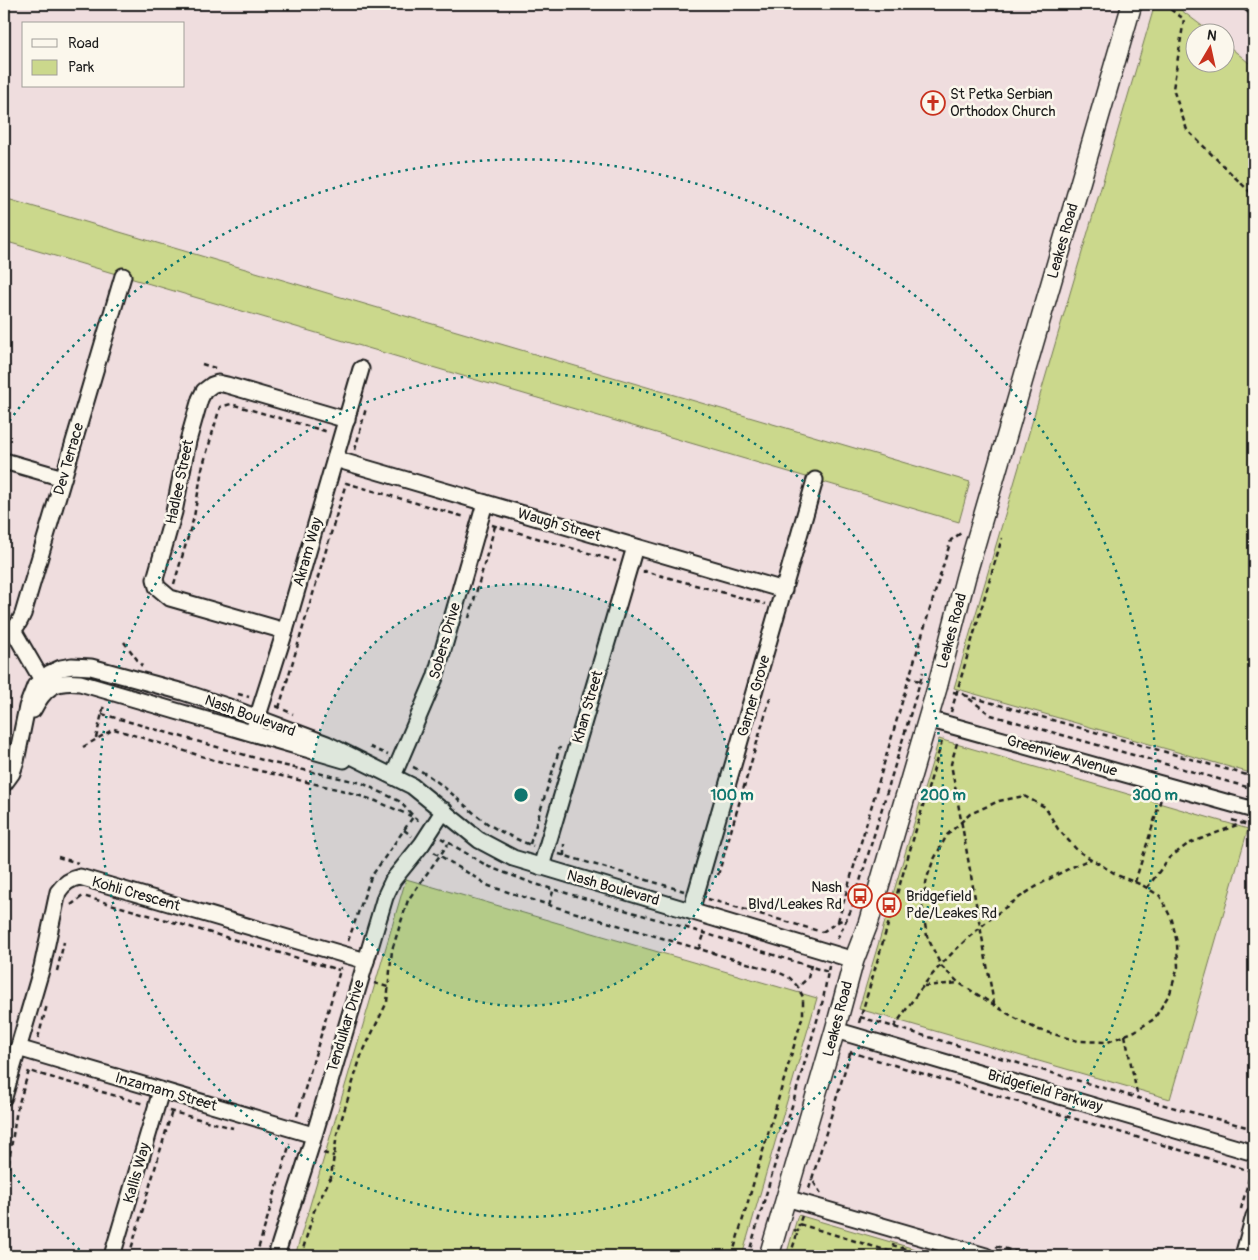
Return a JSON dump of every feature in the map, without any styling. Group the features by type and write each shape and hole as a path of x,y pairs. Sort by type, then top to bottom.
{"street":[{"name":"Leakes Road","path":"769,1256 854,960 868,924 928,718 929,684 966,576 1132,4"},
{"name":"Dev Terrace","path":"8,631 18,625 23,614 123,276"},
{"name":"Akram Way","path":"252,734 285,631 361,369"},
{"name":"Hadlee Street","path":"285,631 170,598 157,587 155,579 174,512 188,441 200,399 204,391 212,385 218,383 227,384 347,420"},
{"name":"Waugh Street","path":"335,459 784,590"},
{"path":"4,461 63,478"},
{"name":"Garner Grove","path":"691,911 815,480"},
{"name":"Sobers Drive","path":"393,776 435,678 485,503"},
{"name":"Khan Street","path":"541,867 635,547"},
{"path":"4,784 12,773 31,695 35,686 44,684 8,631"},
{"name":"Nash Boulevard","path":"393,776 97,687 67,682 44,684 50,673 72,666 102,669 183,692 258,717 327,744 393,776 412,786 444,810 470,833 513,858 854,960"},
{"name":"Greenview Avenue","path":"928,718 1254,810"},
{"name":"Tendulkar Drive","path":"276,1256 385,897 393,880 422,844 444,810"},
{"name":"Kohli Crescent","path":"4,1097 42,967 58,892 63,884 71,879 80,877 366,961"},
{"name":"Bridgefield Parkway","path":"835,1030 1254,1152"},
{"name":"Inzamam Street","path":"18,1048 313,1135"},
{"name":"Kallis Way","path":"112,1256 161,1090"},
{"path":"786,1198 963,1253 990,1251"},
{"path":"1243,1256 1254,1216"}],"path":[{"path":"1163,4 1184,19 1173,90 1187,130 1254,196"},
{"path":"174,587 194,517 202,469 220,407 231,404 328,432"},
{"path":"352,464 366,408"},
{"path":"279,708 346,483 616,561"},
{"path":"838,921 951,540 966,529"},
{"path":"821,1194 812,1179 1002,538"},
{"path":"642,580 644,571 767,605"},
{"path":"124,642 144,668"},
{"path":"910,678 1254,777"},
{"path":"748,1256 823,1000 835,942 848,918 920,682 929,684"},
{"path":"230,692 262,700 294,715"},
{"path":"963,694 991,715 1254,789"},
{"path":"716,882 771,695"},
{"path":"96,740 102,714 273,763 362,783 399,801 413,817"},
{"path":"83,747 114,729 214,760 345,791 376,801 413,817"},
{"path":"957,743 951,764 994,1005"},
{"path":"369,747 400,760 448,789 484,821 514,839 564,856 822,932"},
{"path":"1024,796 1045,807 1058,829 1078,851 1119,876 1135,882 1160,896 1172,920 1177,943 1178,967 1170,993 1154,1019 1108,1042 1078,1042 1039,1030 959,983 941,966 927,936 922,906 927,878 933,861 947,835 962,822 970,814 999,801 1024,796"},
{"path":"1135,882 1161,799"},
{"path":"256,1256 355,918 371,877 413,817"},
{"path":"1147,888 1170,858 1188,844 1242,823"},
{"path":"404,830 440,856 489,886 778,972 790,978 798,987 803,997 803,1015 732,1256"},
{"path":"549,905 564,856 563,847 566,837"},
{"path":"301,1256 314,1212 331,1177 337,1134 361,1056 387,1002 392,950 408,900 448,844 489,867 554,889 828,972"},
{"path":"894,1027 924,986 970,936 1035,888 1069,868 1092,859"},
{"path":"69,913 71,904 83,896 340,970"},
{"path":"699,949 712,900"},
{"path":"816,948 822,932 838,921 848,918 887,929"},
{"path":"57,972 64,938"},
{"path":"798,987 808,978"},
{"path":"924,986 959,983"},
{"path":"34,1053 50,998"},
{"path":"860,1017 1138,1098 1254,1129"},
{"path":"1125,1035 1138,1098"},
{"path":"850,1052 1254,1172"},
{"path":"130,1256 172,1112"},
{"path":"790,1256 798,1231"},
{"path":"990,1251 1031,1256"}],"green space":[{"path":"1155,4 1173,4 1197,22 1186,22 1186,72 1236,72 1236,52 1254,67 1254,774 954,688"},
{"path":"4,198 970,482 959,522 4,241"},
{"path":"939,739 1248,829 1170,1099 859,1009"},
{"path":"406,879 817,998 742,1256 295,1256"},
{"path":"798,1215 939,1256 786,1256"}],"railway":[{"path":"1239,4 1254,16"}],"place":[{"name":"St Petka Serbian Orthodox Church","path":"933,103"},
{"name":"Nash Blvd/Leakes Rd","path":"860,896"},
{"name":"Bridgefield Pde/Leakes Rd","path":"889,905"}]}
